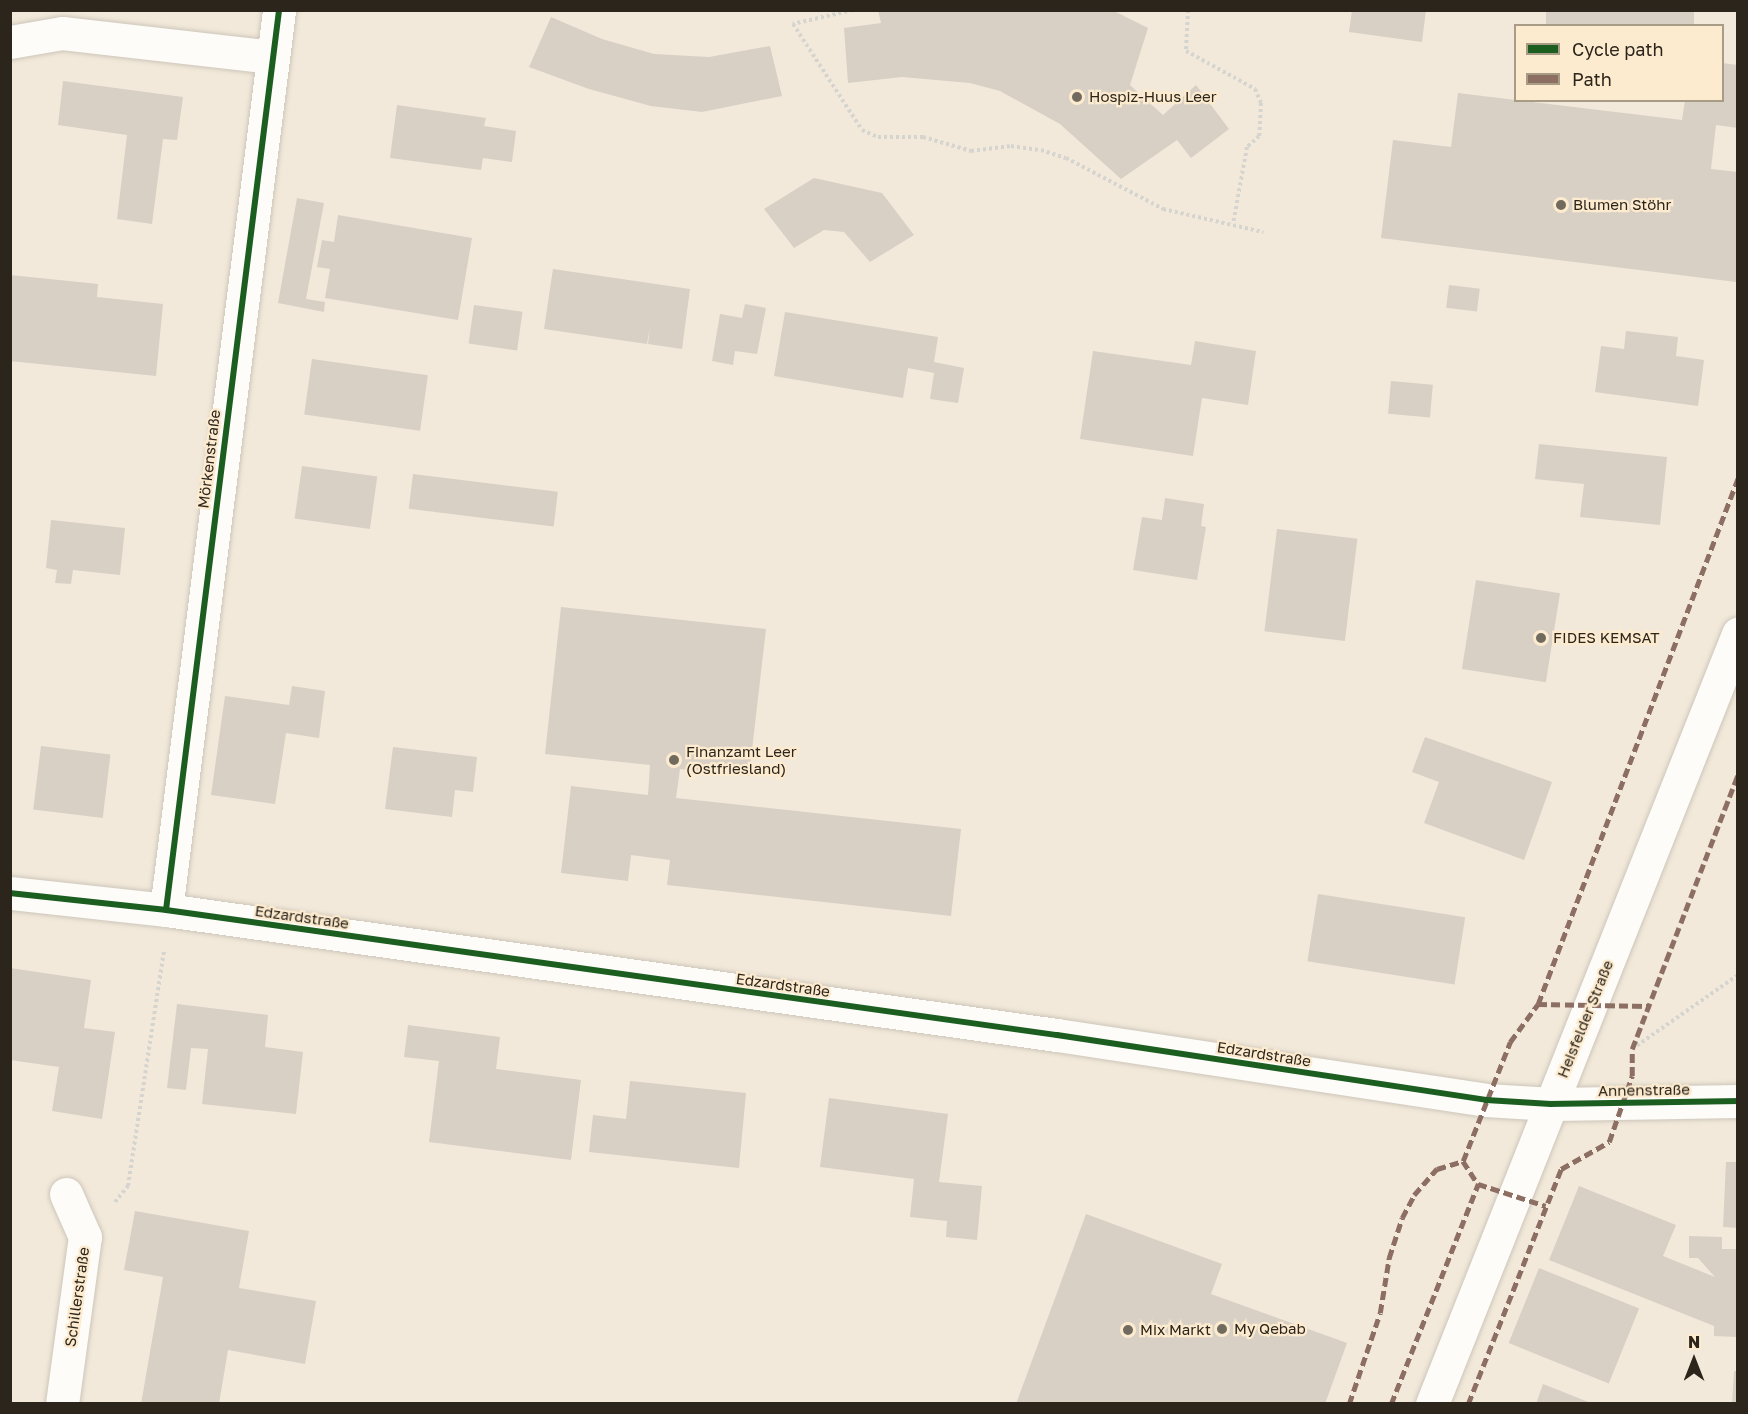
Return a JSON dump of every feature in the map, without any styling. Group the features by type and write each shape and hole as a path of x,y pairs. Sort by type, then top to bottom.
{"street":[{"name":"Mörkenstraße","path":"166,910 279,10"},
{"path":"10,42 62,33 273,57"},
{"name":"Heisfelder Straße","path":"1432,1404 1737,634"},
{"name":"Edzardstraße","path":"10,893 166,910 1069,1036 1486,1100 1551,1104"},
{"name":"Annenstraße","path":"1551,1104 1737,1101"},
{"name":"Schillerstraße","path":"62,1404 86,1237 66,1194"}],"path":[{"path":"853,10 793,24 862,130 878,137 922,137 971,151 1011,146 1041,150 1066,158 1163,209 1263,232"},
{"path":"1188,10 1186,51 1254,89 1262,103 1259,136 1247,147 1233,224"},
{"path":"86,1237 128,1186 164,961 166,910"},
{"path":"1632,1049 1737,975"}],"building":[{"name":"Hospiz-Huus Leer","path":"878,10 1112,10 1148,28 1130,85 1163,115 1196,85 1229,129 1191,158 1177,140 1121,179 1060,124 1000,91 970,83 902,77 848,83 844,28 881,23"},
{"path":"1352,10 1426,10 1422,42 1349,32"},
{"path":"1546,10 1694,10 1694,24 1546,24"},
{"path":"551,17 602,39 654,54 709,57 770,46 782,96 702,112 651,106 589,89 529,67"},
{"name":"Blumen Stöhr","path":"1724,63 1738,65 1738,128 1716,125 1711,169 1738,172 1736,282 1381,238 1393,140 1451,147 1458,93 1514,100 1514,102 1533,102 1682,120 1685,102 1724,102"},
{"path":"63,81 183,97 177,140 163,139 152,224 117,219 127,135 58,125"},
{"path":"397,105 486,118 484,126 516,131 512,162 483,158 481,170 390,158"},
{"path":"814,178 882,193 914,235 870,262 844,232 824,230 794,248 764,209"},
{"path":"297,198 324,203 306,299 325,302 324,312 278,303"},
{"path":"338,215 472,238 458,320 325,298 330,269 317,267 322,240 334,242"},
{"path":"553,269 690,289 682,349 648,344 650,327 647,344 544,329"},
{"path":"10,275 98,284 97,297 163,304 156,376 10,361"},
{"path":"1449,285 1480,289 1477,312 1446,308"},
{"path":"745,304 766,308 757,354 735,351 733,365 712,361 720,314 742,318"},
{"path":"474,305 523,312 517,350 469,344"},
{"path":"785,312 938,337 934,362 964,368 958,403 930,399 934,373 908,368 903,398 774,376"},
{"path":"1626,331 1678,337 1676,356 1704,360 1698,406 1595,392 1601,346 1624,349"},
{"path":"1195,341 1256,351 1248,405 1202,398 1193,456 1080,439 1093,351 1191,365"},
{"path":"312,359 428,375 420,431 304,414"},
{"path":"1391,381 1433,385 1430,418 1388,414"},
{"path":"1539,444 1667,457 1660,525 1580,517 1584,484 1535,479"},
{"path":"302,466 377,477 370,529 295,518"},
{"path":"413,474 558,492 554,527 409,509"},
{"path":"1165,498 1204,504 1201,526 1206,527 1197,580 1133,570 1142,517 1162,520"},
{"path":"51,520 125,528 120,575 73,570 71,584 55,583 57,570 46,568"},
{"path":"1277,529 1357,539 1345,641 1264,631"},
{"path":"1476,580 1560,593 1546,682 1462,669"},
{"name":"Finanzamt Leer (Ostfriesland)","path":"561,607 766,629 749,776 680,769 676,798 961,829 951,916 667,885 670,860 631,855 628,881 561,873 571,786 648,795 650,765 545,754"},
{"path":"292,686 325,691 319,738 286,733 275,804 211,795 225,696 289,705"},
{"path":"1425,737 1552,782 1524,860 1424,823 1439,782 1412,772"},
{"path":"41,746 110,755 103,818 33,810"},
{"path":"393,747 477,757 473,792 455,790 452,817 385,809"},
{"path":"1318,894 1465,917 1455,984 1307,961"},
{"path":"10,968 91,980 84,1028 115,1032 102,1119 52,1111 59,1067 10,1060"},
{"path":"177,1004 268,1015 265,1047 303,1052 296,1114 202,1104 208,1049 191,1048 186,1090 167,1088"},
{"path":"408,1025 500,1037 496,1069 581,1080 571,1160 429,1142 439,1061 404,1057"},
{"path":"630,1081 746,1093 739,1168 589,1152 593,1115 626,1119"},
{"path":"829,1098 948,1114 939,1182 982,1186 977,1240 946,1237 947,1221 910,1217 914,1179 820,1167"},
{"path":"1726,1162 1738,1162 1738,1228 1723,1227"},
{"path":"1579,1186 1676,1225 1663,1256 1715,1277 1698,1258 1689,1258 1689,1236 1722,1237 1722,1249 1738,1249 1738,1337 1714,1336 1714,1326 1549,1260"},
{"path":"135,1211 249,1231 239,1288 316,1301 305,1364 228,1350 219,1404 141,1404 163,1277 124,1270"},
{"path":"1086,1214 1222,1264 1211,1294 1347,1343 1325,1404 1016,1404"},
{"path":"1539,1268 1639,1308 1609,1384 1509,1343"},
{"path":"1734,1371 1738,1371 1738,1404 1732,1404"},
{"path":"1543,1384 1591,1403 1591,1404 1536,1404"}],"marked path":[{"path":"1463,1161 1510,1042 1538,1004 1738,478"},
{"path":"1468,1404 1561,1169 1609,1142 1632,1076 1632,1049 1738,774"},
{"path":"1538,1004 1648,1006"},
{"path":"1463,1161 1478,1184 1546,1206"},
{"path":"1349,1404 1380,1313 1389,1258 1402,1218 1414,1195 1437,1169 1463,1161"},
{"path":"1391,1404 1478,1184"}],"cycle path":[{"path":"166,910 279,10"},
{"path":"10,893 166,910 1057,1035 1486,1100 1551,1104 1738,1101"}],"place":[{"name":"Hospiz-Huus Leer","path":"1077,97"},
{"name":"Blumen Stöhr","path":"1561,205"},
{"name":"FIDES KEMSAT","path":"1541,638"},
{"name":"Finanzamt Leer (Ostfriesland)","path":"674,760"},
{"name":"My Qebab","path":"1222,1329"},
{"name":"Mix Markt","path":"1128,1330"}]}
